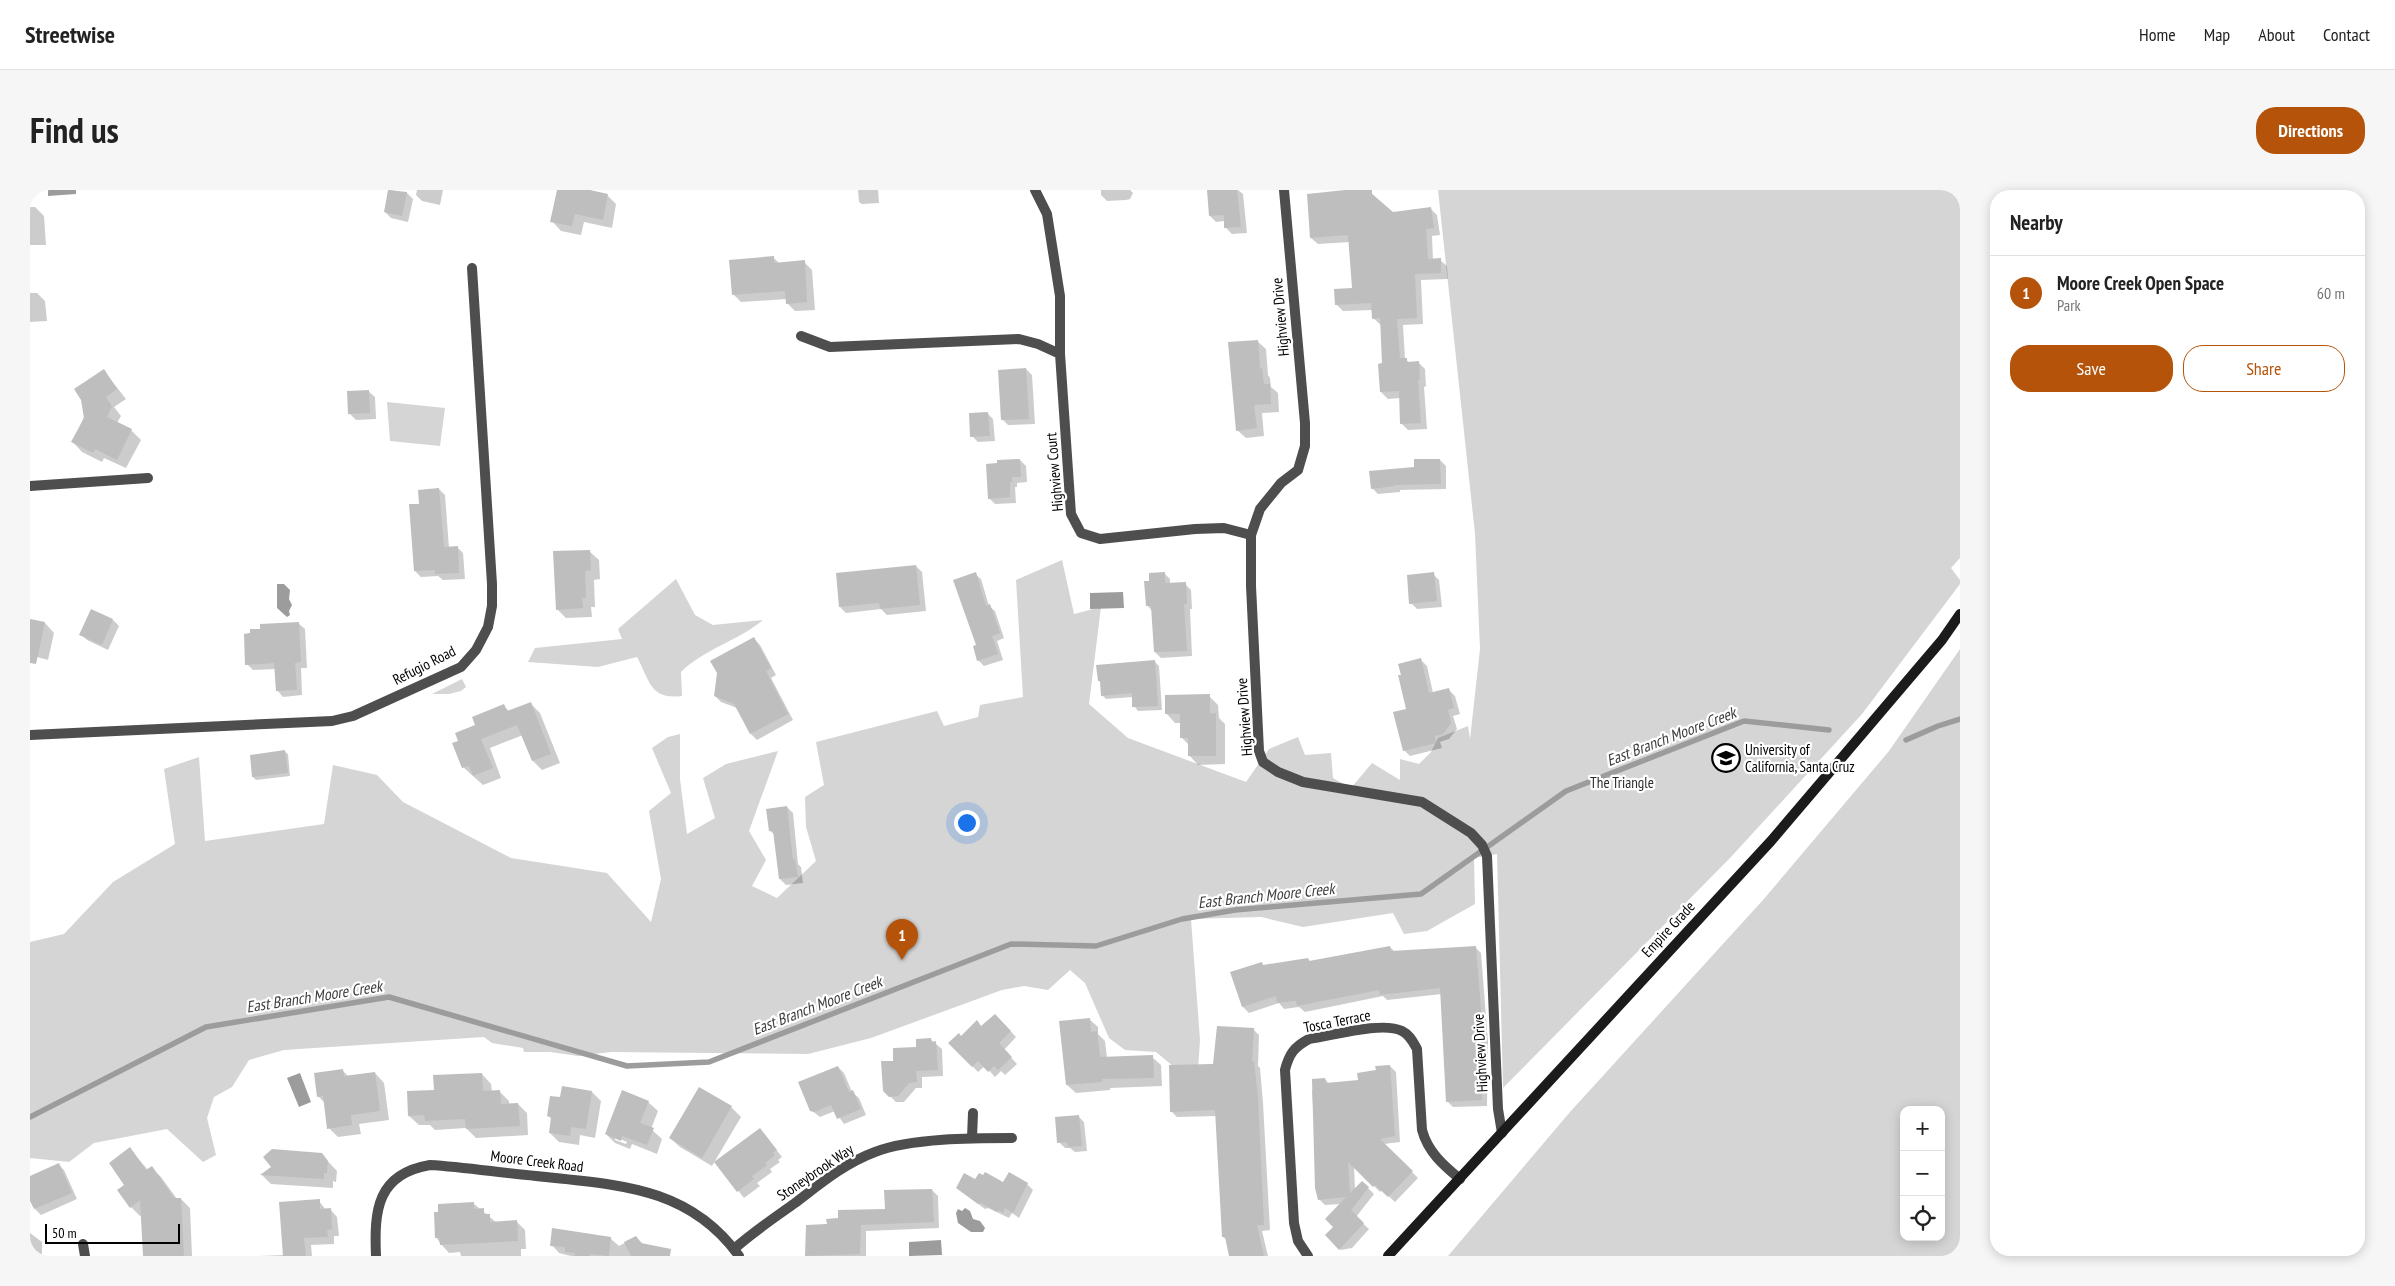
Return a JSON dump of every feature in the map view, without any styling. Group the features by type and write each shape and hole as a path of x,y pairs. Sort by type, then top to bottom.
{"main road":[{"name":"Empire Grade","path":"1388,1256 1819,786 1942,640 1960,614"}],"street":[{"name":"Highview Court","path":"1035,190 1048,214 1057,278 1062,329 1060,354 1071,514 1081,533 1100,539 1195,529 1224,528 1251,535"},
{"name":"Highview Drive","path":"1284,190 1306,423 1305,446 1298,470 1281,484 1260,509 1251,535 1258,732 1263,762 1278,772 1303,782 1422,802 1471,833 1482,845 1487,856 1498,1109 1502,1133"},
{"name":"Refugio Road","path":"30,735 332,721 353,716 460,667 476,650 488,628 492,606 472,268"},
{"path":"800,336 830,347 1019,339 1038,344 1060,354"},
{"path":"30,486 148,478"},
{"name":"Tosca Terrace","path":"1308,1256 1298,1241 1294,1223 1285,1070 1289,1055 1299,1044 1309,1039 1383,1028 1403,1032 1411,1038 1417,1049 1422,1130 1425,1140 1443,1165 1460,1179"},
{"path":"972,1138 973,1114"},
{"name":"Stoneybrook Way","path":"736,1253 847,1165 876,1151 904,1145 972,1138 1012,1138"},
{"name":"Moore Creek Road","path":"376,1256 376,1214 382,1194 394,1179 412,1168 430,1164 619,1186 665,1197 701,1216 736,1253"},
{"path":"83,1244 85,1256"}],"green space":[{"name":"The Triangle","path":"1438,190 1960,190 1960,558 1951,568 1960,580 1960,584 1862,714 1730,858 1503,1088 1497,854 1474,858 1475,904 1427,931 1404,934 1393,913 1303,927 1261,917 1191,919 1200,1040 1197,1086 1156,1052 1125,1050 1109,1038 1085,983 1070,970 1048,990 1024,986 1002,990 871,1038 808,1054 611,1052 578,1056 550,1052 524,1052 523,1048 492,1043 484,1037 284,1050 249,1060 232,1087 214,1097 207,1118 216,1155 203,1162 167,1129 94,1143 69,1162 30,1158 30,942 64,934 113,882 175,844 164,769 199,757 205,841 324,824 333,765 377,775 403,802 511,858 607,873 651,922 661,879 649,811 671,793 652,748 668,737 680,734 680,779 687,834 715,818 703,778 726,764 778,751 749,831 766,860 752,886 777,898 816,861 806,827 805,797 824,785 816,742 937,711 944,726 978,717 980,705 1023,697 1016,580 1062,560 1074,614 1101,607 1089,704 1128,738 1246,782 1269,749 1298,737 1305,755 1331,753 1333,778 1351,788 1372,763 1400,780 1400,759 1419,764 1431,752 1438,738 1468,726 1470,739 1480,649 1475,534"},
{"path":"387,402 445,408 440,446 390,441"},
{"path":"676,579 695,615 713,625 763,620 743,634 700,657 681,672 682,696 663,695 657,692 652,687 637,657 598,667 528,662 535,648 622,639 618,629"},
{"path":"1960,649 1960,1256 1448,1256 1570,1112 1763,900 1889,751"},
{"path":"462,679 466,687 461,691 449,694 432,694"}],"shaded area":[{"path":"48,190 76,190 76,194 48,196"},
{"path":"277,584 284,584 290,590 289,599 292,605 289,611 290,615 287,617 277,608"},
{"path":"1123,592 1124,608 1090,609 1090,593"},
{"path":"300,1073 311,1102 299,1107 287,1078"},
{"path":"965,1208 970,1211 973,1219 980,1221 985,1228 983,1232 971,1232 958,1223 956,1213 958,1209 962,1211"},
{"path":"941,1240 942,1255 909,1256 909,1242"}],"building":[{"path":"388,190 407,192 402,216 384,212"},
{"path":"557,190 590,190 608,194 603,220 575,214 572,226 550,222"},
{"path":"1207,190 1237,190 1241,227 1224,228 1224,215 1209,216"},
{"path":"1345,190 1372,190 1372,194 1393,212 1431,207 1434,228 1426,229 1428,259 1441,258 1441,273 1415,274 1417,318 1397,319 1400,358 1407,358 1407,362 1419,361 1420,380 1418,380 1421,423 1400,424 1399,391 1380,392 1378,364 1382,363 1380,318 1372,319 1371,303 1335,305 1334,289 1352,288 1348,235 1310,238 1307,194"},
{"path":"774,256 774,263 805,260 807,302 786,304 785,291 732,295 729,260"},
{"path":"1258,340 1260,368 1262,368 1264,384 1270,384 1271,404 1254,405 1257,428 1236,431 1228,342"},
{"path":"1026,368 1029,419 1001,420 998,370"},
{"path":"104,369 117,389 106,397 112,406 107,417 132,429 117,460 95,449 93,453 71,442 84,418 81,400 74,389"},
{"path":"369,390 370,413 348,414 347,391"},
{"path":"988,412 990,436 970,437 969,413"},
{"path":"1020,459 1021,477 1012,477 1010,497 988,499 986,464 997,463 997,460"},
{"path":"1414,459 1440,459 1441,484 1394,485 1371,489 1369,471 1414,467"},
{"path":"439,488 444,547 458,546 459,573 435,574 435,570 414,571 409,504 419,504 418,490"},
{"path":"590,550 591,570 585,571 586,598 582,598 583,608 556,610 553,551"},
{"path":"916,565 920,605 880,609 879,603 839,607 836,573"},
{"path":"976,572 986,606 990,604 1000,633 992,636 998,654 977,661 973,646 976,645 953,580"},
{"path":"1165,572 1165,583 1186,582 1187,604 1184,604 1187,651 1154,652 1151,606 1146,606 1144,581 1149,581 1149,573"},
{"path":"1434,572 1437,601 1409,604 1407,575"},
{"path":"91,609 113,619 102,645 79,635"},
{"path":"30,619 45,622 36,664 30,663"},
{"path":"299,622 301,662 295,663 297,690 276,691 274,663 245,665 244,634 250,633 250,629 260,629 260,624"},
{"path":"754,637 771,668 766,671 788,714 750,734 734,704 714,696 717,673 710,661"},
{"path":"1421,658 1429,693 1449,688 1454,708 1448,710 1451,723 1443,734 1435,736 1436,743 1403,751 1393,712 1406,709 1398,675 1401,675 1398,664"},
{"path":"1155,660 1158,706 1132,707 1132,693 1101,696 1096,665"},
{"path":"1210,694 1210,714 1216,713 1216,756 1188,756 1188,738 1180,738 1180,714 1165,714 1165,695"},
{"path":"531,702 551,754 532,761 517,725 481,739 493,768 473,776 469,766 462,768 452,743 458,741 455,733 475,725 472,717 504,704 507,711"},
{"path":"285,750 288,773 252,777 250,755"},
{"path":"787,806 793,860 795,859 798,877 779,879 773,831 769,831 766,809"},
{"path":"1390,946 1391,951 1476,946 1483,1035 1482,1100 1446,1102 1440,988 1380,995 1379,990 1297,1006 1296,1001 1277,1003 1276,996 1242,1007 1230,972 1262,962 1263,965 1308,958 1309,961"},
{"path":"995,1014 1011,1031 999,1043 1012,1057 998,1070 994,1066 988,1072 978,1061 972,1067 948,1043 959,1033 961,1036 977,1020 981,1026"},
{"path":"1090,1018 1091,1032 1097,1031 1100,1057 1153,1055 1154,1078 1102,1079 1102,1082 1066,1085 1059,1021"},
{"path":"1217,1026 1254,1028 1252,1061 1254,1061 1258,1097 1264,1225 1257,1225 1264,1256 1229,1256 1225,1237 1222,1237 1215,1110 1170,1112 1169,1065 1213,1064"},
{"path":"931,1038 932,1042 936,1041 938,1070 916,1071 917,1082 909,1083 898,1096 889,1097 883,1091 881,1061 893,1061 893,1048 916,1047 916,1039"},
{"path":"1390,1065 1395,1136 1380,1139 1413,1171 1388,1197 1375,1185 1373,1187 1348,1162 1350,1193 1362,1181 1369,1187 1351,1210 1364,1223 1339,1250 1325,1235 1333,1227 1325,1219 1346,1197 1318,1200 1315,1188 1312,1079 1325,1078 1326,1083 1358,1080 1357,1073 1376,1070 1375,1066"},
{"path":"838,1066 849,1092 853,1090 861,1109 837,1119 831,1105 814,1112 810,1111 798,1082"},
{"path":"343,1069 344,1076 375,1072 380,1111 351,1115 352,1125 327,1129 323,1096 317,1097 314,1073"},
{"path":"482,1073 483,1091 500,1090 501,1104 518,1103 520,1126 466,1129 465,1119 425,1121 424,1115 408,1116 407,1091 434,1090 433,1075"},
{"path":"562,1086 592,1091 586,1129 571,1127 570,1136 549,1133 551,1117 547,1116 550,1096 560,1097"},
{"path":"699,1087 732,1106 702,1158 669,1138"},
{"path":"622,1090 649,1101 640,1123 654,1128 647,1145 622,1136 621,1141 605,1134"},
{"path":"1079,1115 1082,1146 1068,1147 1067,1142 1057,1143 1055,1117"},
{"path":"760,1128 777,1150 773,1153 775,1155 765,1163 767,1165 752,1176 754,1179 737,1192 714,1162"},
{"path":"130,1147 146,1170 152,1166 174,1198 181,1198 184,1256 143,1256 140,1200 130,1208 117,1190 124,1185 109,1163"},
{"path":"272,1149 322,1153 328,1161 327,1173 324,1173 324,1179 260,1175 271,1167 263,1157"},
{"path":"59,1163 72,1193 34,1209 30,1201 30,1176"},
{"path":"985,1172 1003,1182 1009,1172 1028,1183 1013,1213 1005,1208 1003,1213 998,1210 997,1212 981,1203 978,1204 956,1188 964,1173 975,1179 979,1173 983,1175"},
{"path":"932,1189 934,1222 861,1225 860,1254 805,1256 806,1225 827,1224 826,1219 838,1218 838,1210 885,1209 884,1190"},
{"path":"320,1199 320,1209 331,1208 332,1229 327,1230 328,1237 304,1238 306,1256 283,1256 279,1202"},
{"path":"474,1202 474,1209 484,1208 484,1214 490,1214 490,1222 517,1220 518,1241 440,1245 439,1238 435,1238 434,1212 438,1212 438,1204"},
{"path":"552,1228 611,1237 609,1256 590,1254 590,1256 574,1256 575,1253 565,1252 565,1247 550,1246"},
{"path":"636,1236 641,1243 671,1249 670,1256 631,1256 624,1242"}],"waterway":[{"name":"East Branch Moore Creek","path":"1906,740 1960,719"},
{"name":"East Branch Moore Creek","path":"30,1117 206,1027 389,997 627,1066 709,1062 1011,944 1096,946 1182,919 1235,910 1421,894 1566,791 1744,721 1829,730"}],"place":[{"name":"University of California, Santa Cruz","path":"1726,758"},
{"name":"Moore Creek Open Space","path":"902,960"}]}
